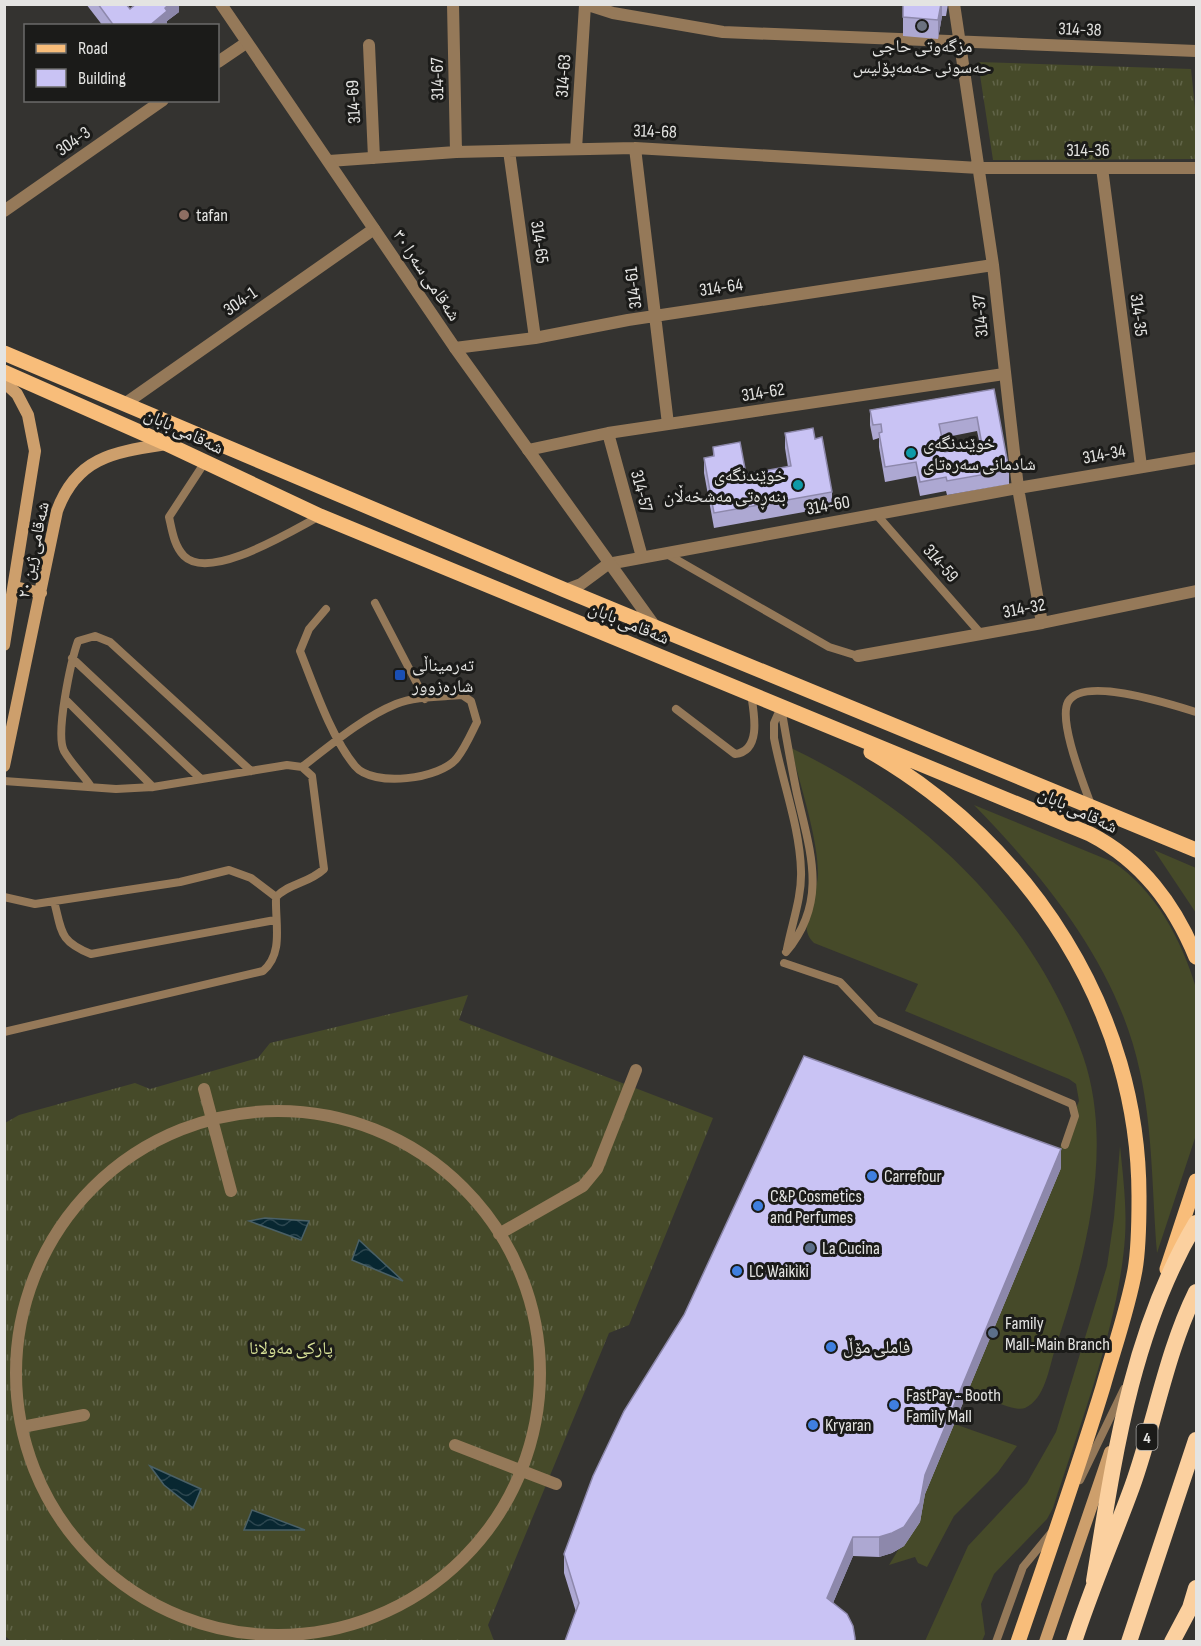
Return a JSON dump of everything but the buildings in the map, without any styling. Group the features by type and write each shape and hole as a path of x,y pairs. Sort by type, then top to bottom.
{"highway":[{"path":"1094,1581 1119,1426 1135,1366 1158,1301 1197,1222"},
{"name":"4","path":"1074,1641 1094,1581 1132,1488 1171,1358 1197,1292"},
{"path":"1129,1641 1197,1440"},
{"path":"1172,1641 1190,1608 1197,1588"}],"main road":[{"path":"4,353 565,590 1197,850"},
{"name":"شەقامی بابان","path":"4,372 167,444 320,516 819,721 1108,843 1151,879 1172,908 1197,957"},
{"name":"شەقامی ژین ٢٠","path":"4,382 17,394 28,415 35,451 4,645"},
{"name":"شەقامی ژین ٢٠","path":"4,766 57,511 72,480 85,468 114,453 167,444"},
{"path":"15,587 41,593"},
{"path":"753,694 766,672"},
{"path":"781,707 791,683"},
{"path":"819,721 897,766 933,792 981,833 1010,864 1049,914 1073,952 1099,1003 1122,1066 1134,1125 1138,1165 1135,1269 1111,1360 1018,1641"},
{"path":"1158,1301 1168,1261 1197,1181"},
{"path":"1045,1641 1119,1426"},
{"path":"1178,1641 1190,1608"}],"street":[{"name":"شەقامی سەرا ٣٠","path":"220,4 455,348 654,625"},
{"name":"314-67","path":"453,4 456,152"},
{"name":"314-37","path":"954,4 962,43 993,265 1018,488 1042,623"},
{"name":"314-38","path":"591,5 723,32 1197,51"},
{"name":"314-63","path":"576,149 591,5"},
{"path":"219,62 246,43"},
{"name":"314-69","path":"369,45 374,158"},
{"name":"304-3","path":"4,211 160,102"},
{"name":"314-68","path":"329,161 456,152 635,148 979,168"},
{"name":"314-61","path":"635,148 668,424"},
{"name":"314-65","path":"509,151 535,338"},
{"name":"314-36","path":"979,168 1197,168"},
{"name":"314-35","path":"1102,168 1141,466"},
{"name":"304-1","path":"126,403 374,228"},
{"name":"314-64","path":"455,348 535,338 654,316 993,265"},
{"name":"314-62","path":"528,450 608,433 1004,374"},
{"name":"314-57","path":"608,433 642,557"},
{"name":"314-34","path":"1018,488 1197,458"},
{"name":"314-60","path":"608,564 1018,488"},
{"path":"565,590 581,584 608,564"},
{"name":"314-32","path":"858,656 1042,623 1197,591"},
{"path":"499,1234 583,1186 590,1179 597,1169 636,1070"},
{"path":"204,1089 231,1191"},
{"path":"280,1110 332,1115 380,1131 425,1155 464,1188 499,1234 519,1271 531,1308 540,1366 536,1415 521,1470 505,1504 479,1541 447,1574 410,1600 361,1623 340,1628 309,1634 255,1635 192,1621 152,1604 108,1573 70,1534 42,1488 22,1427 15,1384 19,1330 33,1278 57,1231 90,1189 131,1154 178,1129 230,1114 280,1110"},
{"path":"22,1427 84,1415"},
{"path":"455,1445 556,1484"}],"lane":[{"path":"205,462 169,517 174,539 184,557 200,564 231,560 320,516"},
{"name":"314-59","path":"876,514 981,634"},
{"path":"665,553 829,647 858,656"},
{"path":"375,603 425,699"},
{"path":"302,767 339,740 362,722 398,703 462,694 471,701 477,722 456,760 422,777 385,779 356,768 339,740 300,651 309,629 326,609"},
{"path":"90,785 63,750 60,735 72,658 78,641 95,636 110,642 250,771"},
{"path":"72,658 201,779"},
{"path":"1091,805 1074,753 1066,717 1068,702 1077,693 1097,691 1128,694 1197,711"},
{"path":"676,709 735,754 741,753 751,745 754,731 753,694"},
{"path":"65,699 153,787"},
{"path":"781,707 814,875 809,914 802,932 786,952 799,897 801,872 799,847 774,738 774,723 781,707"},
{"path":"4,781 90,785 116,789 153,787 287,765 302,767 312,776 324,869 309,881 283,889 276,897 277,951 273,962 263,971 4,1032"},
{"path":"4,897 35,904 180,882 229,870 251,878 276,897"},
{"path":"54,901 63,935 70,946 90,954 275,920"},
{"path":"784,963 840,982 876,1020 1072,1104 1075,1116 1065,1145"},
{"path":"996,1641 1023,1567 1058,1525 1135,1366"}],"green space":[{"path":"978,62 1191,69 1196,118 1196,159 993,160"},
{"path":"791,748 839,773 885,803 928,836 968,873 1004,914 1035,958 1062,1005 1083,1056 1092,1091 1096,1128 1096,1166 1092,1204 1077,1279 1048,1374 1037,1398 1025,1408 1012,1408 962,1387 1079,1101 1076,1084 1069,1079 905,1011 918,984 814,943 809,936 807,919 817,883 817,860 812,828"},
{"path":"974,805 1113,862 1128,873 1154,902 1175,934 1183,952 1196,988 1196,1135 1157,1253 1150,1139 1140,1072 1130,1033 1097,961 1076,927 1028,864"},
{"path":"1154,850 1196,868 1196,913"},
{"name":"پارکی مەولانا","path":"468,995 459,1020 713,1118 629,1325 609,1333 488,1625 494,1641 12,1642 5,1636 5,1123 19,1115 135,1083 150,1089 258,1058 270,1043"},
{"path":"1120,1146 1125,1237 1115,1304 1097,1374 1053,1508 1047,1519 994,1574 981,1604 985,1634 982,1641 925,1641 968,1546 1027,1483 1056,1432 1107,1266"},
{"path":"946,1421 1017,1446 998,1472 954,1516 927,1567 918,1563 915,1557 889,1565 917,1519"}],"water":[{"path":"265,1218 309,1221 301,1240 249,1221"},
{"path":"359,1240 403,1281 352,1260"},
{"path":"150,1466 201,1489 193,1508 164,1485"},
{"path":"252,1510 305,1530 244,1530"}],"place":[{"name":"مزگەوتی حاجی حەسونی حەمەپۆلیس","path":"922,26"},
{"name":"tafan","path":"184,215"},
{"name":"خوێندنگەی شادمانی سەرەتای","path":"911,453"},
{"name":"خوێندنگەی بنەڕەتی مەشخەڵان","path":"798,485"},
{"name":"تەرمیناڵی شارەزوور","path":"400,675"},
{"name":"Carrefour","path":"872,1176"},
{"name":"C&P Cosmetics and Perfumes","path":"758,1206"},
{"name":"La Cucina","path":"810,1248"},
{"name":"LC Waikiki","path":"737,1271"},
{"name":"Family Mall-Main Branch","path":"993,1333"},
{"name":"فاملی مۆڵ","path":"831,1347"},
{"name":"FastPay - Booth Family Mall","path":"894,1405"},
{"name":"Kryaran","path":"813,1425"}]}
